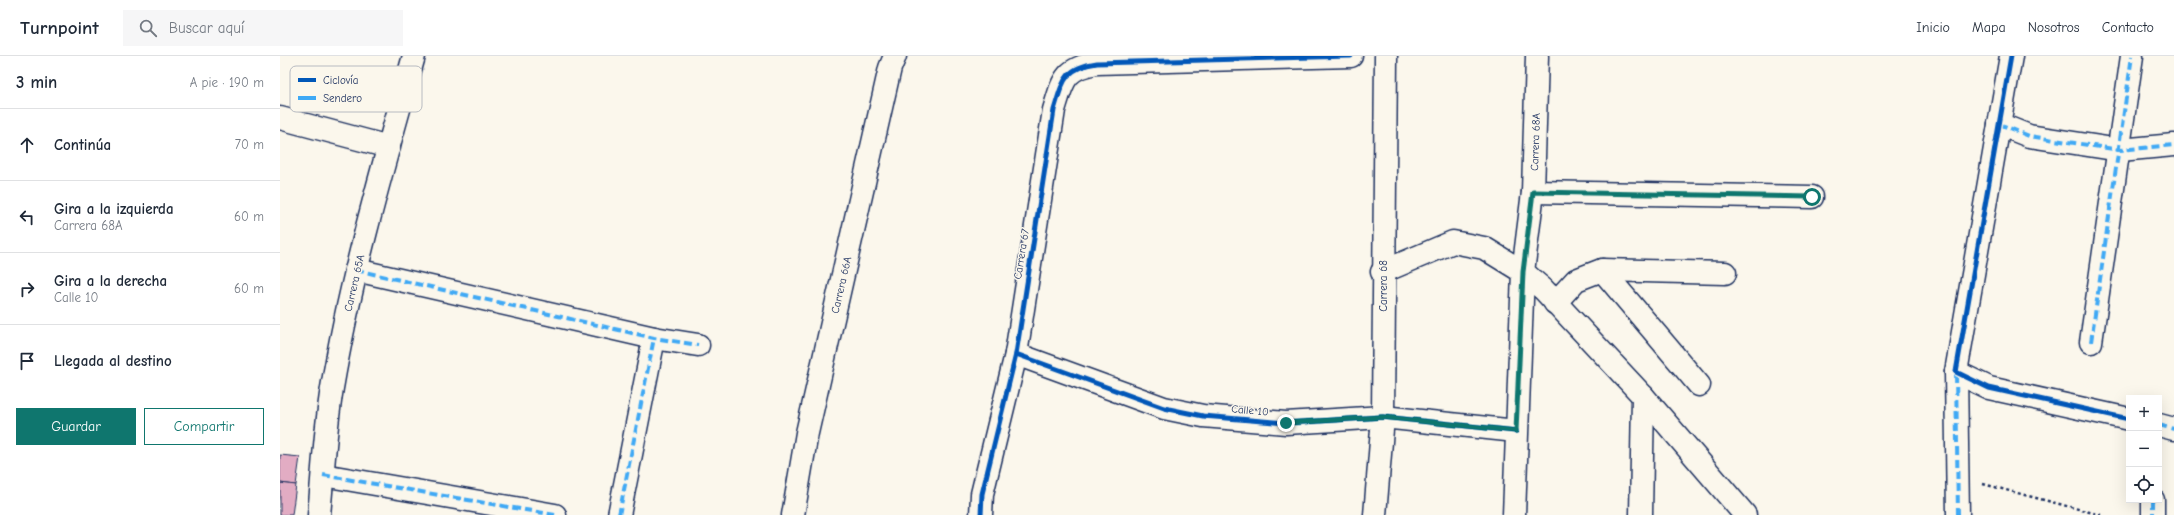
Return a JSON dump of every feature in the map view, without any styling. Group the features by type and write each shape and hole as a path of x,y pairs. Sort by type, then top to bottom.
{"street":[{"name":"Carrera 65A","path":"411,66 414,56"},
{"name":"Carrera 66A","path":"793,515 807,433 890,68 895,56"},
{"name":"Carrera 67","path":"980,515 982,494 1016,354 1054,110 1060,89 1069,72 1081,65 1138,59 1351,56"},
{"name":"Carrera 68","path":"1375,515 1382,417 1382,272 1386,56"},
{"name":"Carrera 68A","path":"1514,515 1523,272 1533,192 1537,56"},
{"path":"1958,515 1956,372 2000,124 2010,56"},
{"path":"2091,342 2120,150 2132,56"},
{"name":"Carrera 65A","path":"319,515 332,390 356,270 399,112"},
{"path":"280,118 389,147"},
{"path":"2000,124 2029,136 2120,150 2174,144"},
{"path":"1533,192 1812,197"},
{"path":"1382,272 1453,242 1484,248 1523,272 1543,289 1643,396 1745,515"},
{"path":"356,270 654,338 698,345"},
{"path":"1555,303 1576,280 1602,270 1725,273"},
{"path":"1602,270 1699,385"},
{"path":"619,515 654,338"},
{"name":"Calle 10","path":"1016,354 1164,408 1203,416 1286,423 1382,417 1516,431"},
{"path":"1956,372 1989,388 2126,418"},
{"path":"1641,515 1643,396"},
{"path":"2162,426 2174,429"},
{"path":"323,475 555,515"},
{"path":"2153,503 2153,515"}],"path":[{"path":"1957,477 2101,515"}],"building":[{"path":"280,455 300,457 296,485 280,483"},
{"path":"280,483 296,485 292,515 280,515"}],"marked path":[{"path":"2091,342 2132,56"},
{"path":"1999,124 2029,136 2120,150 2174,145"},
{"path":"356,270 654,338 698,345"},
{"path":"619,515 654,338"},
{"path":"1958,373 1956,372 1958,515"},
{"path":"2162,426 2174,429"},
{"path":"323,475 555,515"},
{"path":"2153,503 2153,515"}],"cycle path":[{"path":"981,515 982,494 1016,354 1054,110 1066,78 1071,72 1078,68 1097,63 1351,56"},
{"path":"2011,56 1956,372 1989,388 2126,418"},
{"path":"1016,354 1164,408 1203,416 1286,423 1383,417 1516,431"}],"route":[{"path":"1286,423 1382,417 1516,431 1523,272 1533,192 1812,197"}]}
